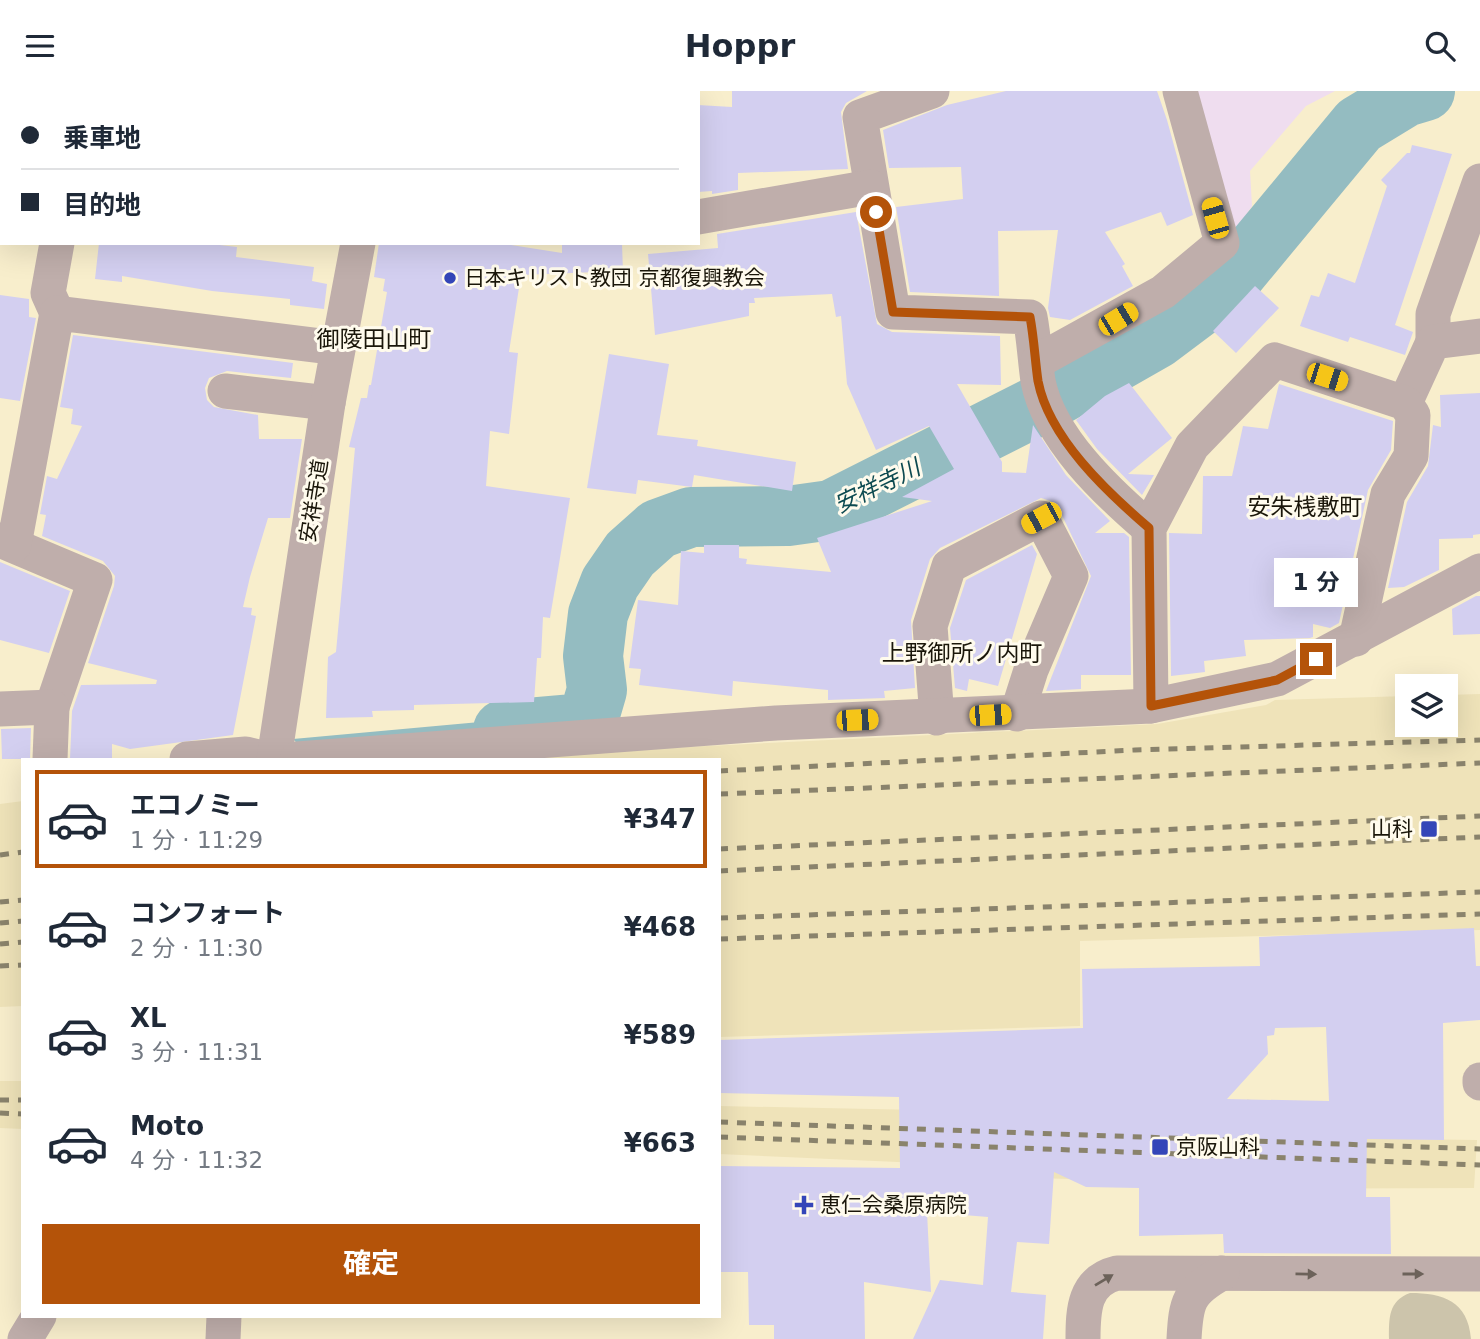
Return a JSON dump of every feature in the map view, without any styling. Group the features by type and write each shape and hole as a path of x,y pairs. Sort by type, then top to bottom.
{"street":[{"path":"932,91 860,117 893,312 1030,317 1038,371 1055,428 1114,498 1149,528"},
{"path":"1038,371 1163,292 1222,243 1180,91"},
{"path":"1405,403 1433,342 1433,314 1480,181"},
{"path":"700,217 871,187"},
{"path":"50,758 52,707 95,579 7,543 57,313 48,293 57,245"},
{"name":"安祥寺道","path":"274,758 328,403 358,245"},
{"path":"57,313 338,348"},
{"path":"1433,342 1480,336"},
{"path":"1151,706 1149,528 1192,446 1275,360 1405,403 1412,415 1411,456 1388,494 1356,639"},
{"path":"225,391 328,403"},
{"path":"937,717 930,626 949,566 1041,518 1071,576 1031,670 1017,714"},
{"path":"310,758 776,723 1151,706 1277,680 1480,571"},
{"path":"0,709 52,707"},
{"path":"199,758 246,754 263,758"},
{"path":"1083,1339 1085,1300 1107,1275 1139,1272 1480,1274"},
{"path":"1184,1339 1185,1312 1190,1296 1222,1273"},
{"path":"25,1339 38,1318"},
{"path":"223,1339 224,1318"}],"shaded area":[{"path":"1186,91 1335,91 1306,106 1250,171 1252,206 1232,237"},
{"path":"1480,694 1480,930 1080,941 1080,1026 721,1037 721,758 463,758 1157,724 1266,705 1275,700 1395,696 1395,737 1458,737 1458,695"},
{"path":"21,801 21,1006 0,1007 0,804"},
{"path":"0,1081 21,1081 21,1129 0,1128"},
{"path":"1247,1099 1408,1139 1477,1140 1474,1188 1160,1189 1070,1179 965,1176 943,1164 721,1154 721,1106 1170,1115 1247,1108"},
{"path":"1410,1293 1433,1295 1452,1302 1465,1316 1471,1339 1389,1339 1391,1311 1397,1301"}],"water":[{"path":"566,714 567,733 307,754 293,739"}],"building":[{"path":"732,91 867,91 846,103 841,112 848,169 738,173 738,190 712,194 712,191 700,192 700,105 732,107"},
{"path":"1006,91 1157,91 1167,120 1193,215 1167,226 1161,212 1105,232 1125,264 1122,266 1133,286 1070,320 1050,317 1048,308 1058,230 998,231 999,296 910,292 896,207 963,199 961,167 889,168 883,130 947,105"},
{"path":"1412,145 1452,154 1395,325 1413,332 1405,355 1350,337 1348,342 1300,326 1311,295 1319,297 1328,273 1355,283 1387,186 1381,180 1410,153"},
{"path":"856,212 877,324 892,332 1000,336 1001,385 957,384 1002,462 1002,472 1026,473 1033,425 1066,475 1110,521 1095,533 1124,533 1129,537 1131,675 1081,675 1081,689 1046,691 1091,576 1059,509 1051,501 1041,498 940,548 930,559 911,620 915,688 884,691 885,698 828,700 828,690 733,681 732,696 639,685 641,669 629,668 638,600 678,605 681,551 704,553 704,545 739,545 739,558 747,559 746,564 831,572 817,538 932,501 902,497 954,469 929,426 876,450 847,384 841,316 836,317 832,294 754,298 755,303 749,303 749,316 655,335 648,254 718,248 717,234"},
{"path":"99,245 220,245 237,247 236,257 314,267 312,281 327,284 324,309 290,305 290,299 212,291 122,276 122,282 95,279"},
{"path":"379,245 512,245 562,253 562,245 622,245 623,271 521,275 509,352 518,353 509,434 490,431 486,486 570,498 550,618 543,617 541,658 537,658 534,702 414,705 414,710 372,711 373,717 326,718 328,657 336,652 355,448 349,447 361,398 367,398 371,385 387,292 383,291 385,279 374,277"},
{"path":"1255,286 1279,308 1236,353 1213,331"},
{"path":"0,295 29,299 29,317 36,318 20,401 0,398"},
{"path":"73,335 293,363 291,378 227,371 209,378 205,388 207,400 214,407 258,415 259,439 302,439 290,518 268,518 243,607 252,608 251,615 256,616 233,735 130,749 112,744 112,758 70,758 72,711 81,685 156,684 157,680 88,663 115,576 103,561 42,536 46,515 40,514 47,476 57,479 82,426 71,424 73,409 60,407"},
{"path":"609,354 669,364 657,435 698,440 697,446 796,462 792,491 694,475 692,487 638,480 636,494 587,488"},
{"path":"1129,383 1172,438 1128,474 1154,475 1142,495 1097,449 1076,420 1105,396"},
{"path":"1279,384 1393,421 1391,450 1368,490 1339,623 1330,628 1313,624 1313,637 1310,638 1244,640 1246,656 1204,661 1205,672 1171,676 1169,533 1202,534 1203,476 1232,476 1243,426 1268,429"},
{"path":"1480,393 1480,534 1473,535 1473,538 1439,539 1439,570 1404,587 1388,588 1407,502 1428,466 1433,425 1441,427 1440,395"},
{"path":"1032,545 1037,554 998,686 969,679 967,691 955,688 950,628 966,580"},
{"path":"0,562 70,591 49,653 0,640"},
{"path":"1480,596 1480,634 1453,635 1452,609"},
{"path":"31,728 30,758 2,759 1,729"},
{"path":"1474,928 1476,966 1480,966 1480,1020 1443,1023 1444,1140 1367,1139 1366,1197 1390,1197 1391,1254 1224,1253 1223,1234 1139,1236 1139,1188 1086,1187 1054,1172 1049,1244 1017,1242 1011,1292 1046,1295 1043,1339 913,1339 940,1280 983,1285 988,1217 927,1212 931,1292 864,1282 865,1339 774,1339 774,1325 749,1325 748,1272 721,1272 721,1166 900,1168 899,1097 721,1093 721,1040 1083,1028 1082,969 1260,966 1259,937","holes":["1326,1027 1329,1101 1227,1099 1268,1054 1267,1036 1274,1035 1275,1028"]}],"waterway":[{"name":"安祥寺川","path":"503,730 574,724 590,714 597,690 593,656 598,614 610,583 630,554 658,529 691,517 788,516 831,510 1049,400 1156,339 1224,288 1359,125 1405,97 1425,91"}],"railway":[{"path":"721,771 1135,750 1480,740"},
{"path":"721,794 1480,763"},
{"path":"721,849 1480,816"},
{"path":"721,871 1480,837"},
{"path":"0,855 21,852"},
{"path":"721,918 1480,892"},
{"path":"0,902 21,900"},
{"path":"721,939 1480,914"},
{"path":"0,923 21,921"},
{"path":"0,944 21,942"},
{"path":"0,966 21,965"},
{"path":"0,1100 21,1100"},
{"path":"0,1113 21,1114"},
{"path":"721,1122 1480,1149"},
{"path":"721,1137 1480,1165"}],"place":[{"name":"日本キリスト教団 京都復興教会","path":"450,278"},
{"name":"山科","path":"1429,829"},
{"name":"京阪山科","path":"1160,1147"},
{"name":"恵仁会桑原病院","path":"804,1205"}],"district":[{"name":"御陵田山町","path":"374,339"},
{"name":"安朱桟敷町","path":"1305,507"},
{"name":"上野御所ノ内町","path":"962,653"}],"route":[{"path":"876,212 893,312 1030,317 1038,361 1038,381 1055,428 1114,498 1149,528 1151,706 1277,680 1316,659"}]}
